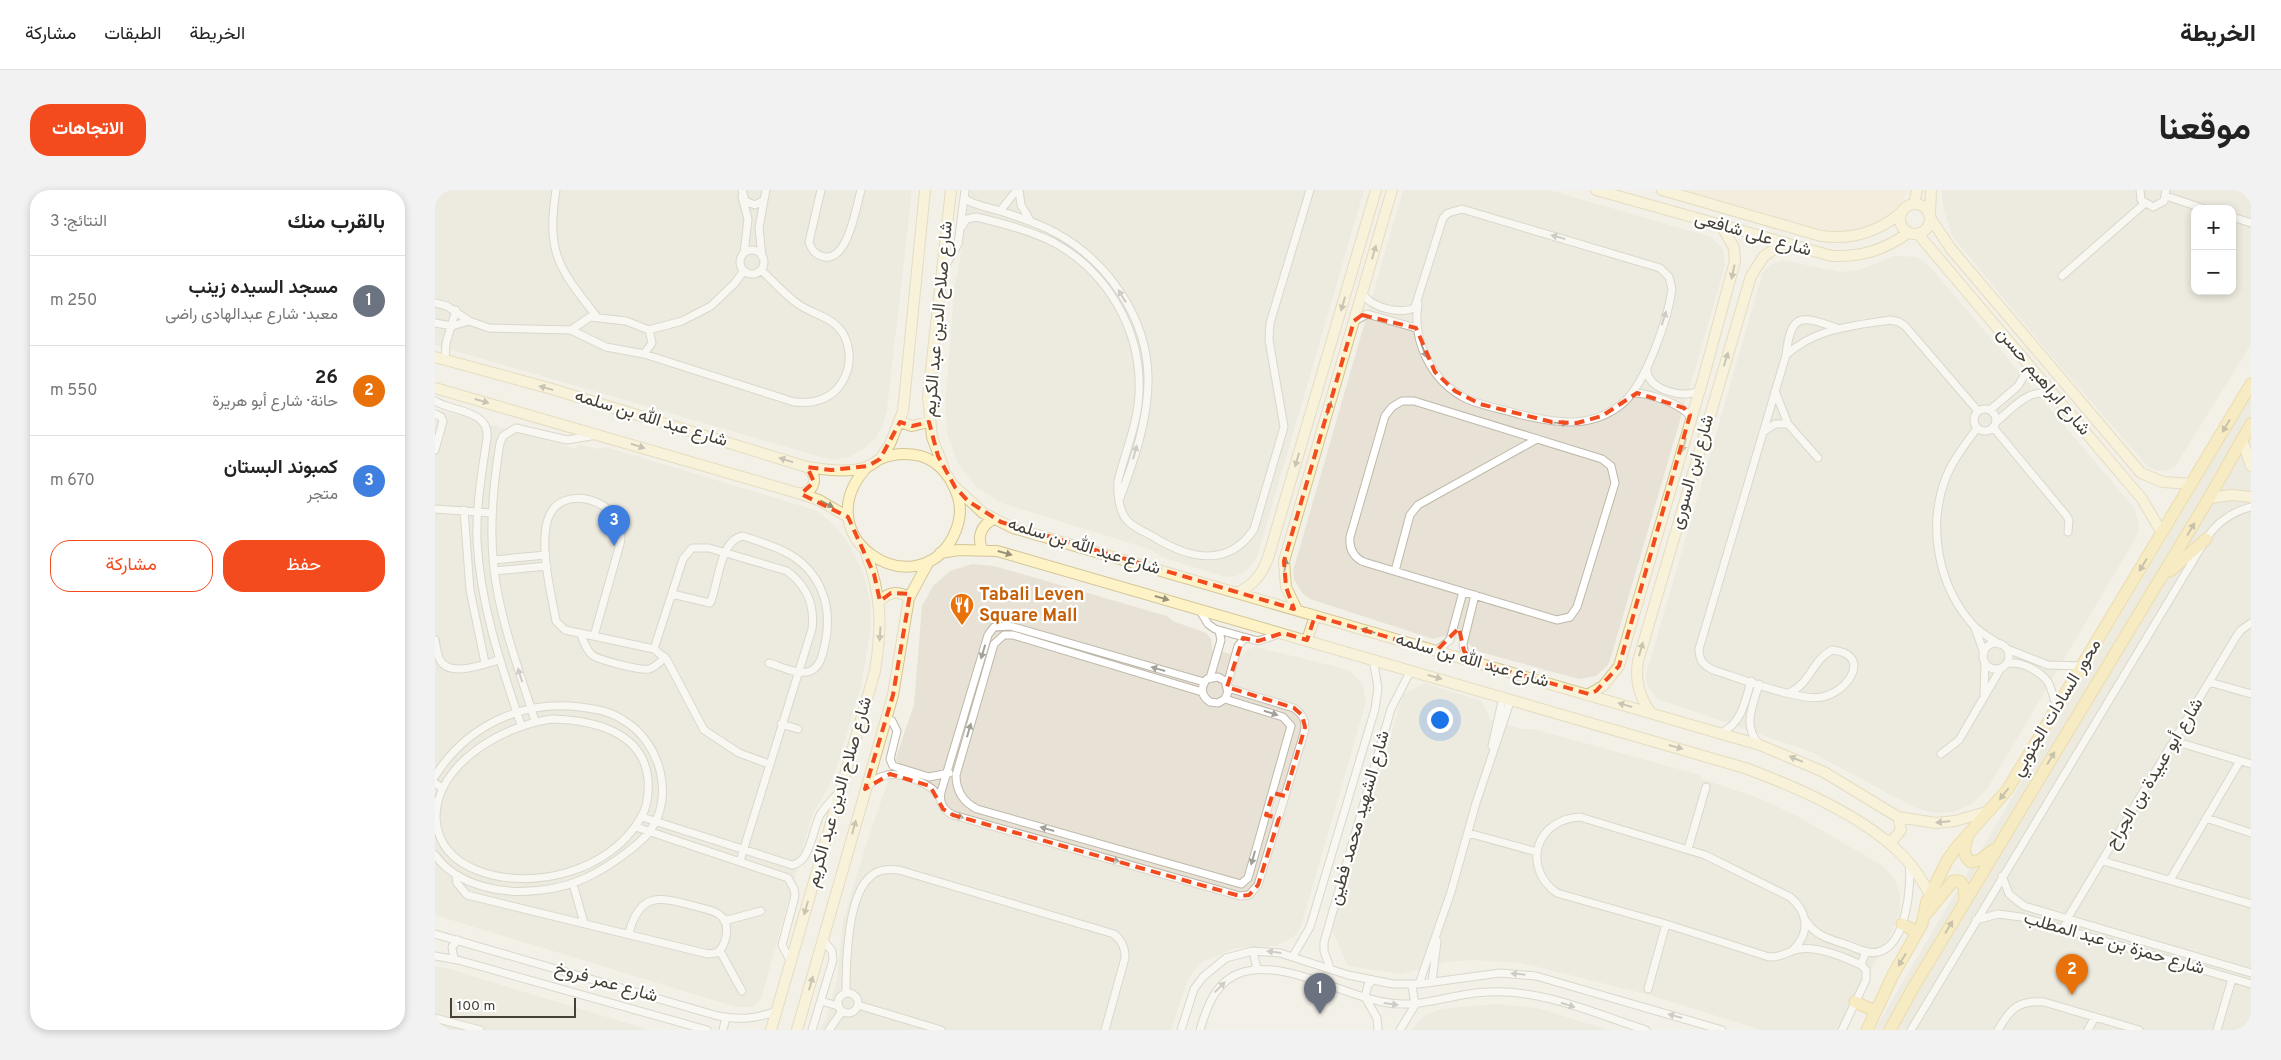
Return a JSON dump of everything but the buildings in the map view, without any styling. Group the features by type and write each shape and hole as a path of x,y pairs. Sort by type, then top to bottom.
{"main road":[{"name":"شارع صلاح الدين عبد الكريم","path":"880,459 890,444 900,422 905,393 925,190"},
{"name":"شارع صلاح الدين عبد الكريم","path":"947,474 938,456 929,422 928,397 951,190"},
{"path":"1237,593 1246,589 1260,576 1268,558 1376,190"},
{"path":"1297,610 1286,587 1284,561 1393,190"},
{"name":"شارع على شافعى","path":"1596,190 1825,255 1849,256 1880,249 1913,233"},
{"name":"شارع على شافعى","path":"1662,190 1821,236 1835,238 1865,234 1891,221 1902,212"},
{"path":"1917,190 1914,204 1902,212 1901,223 1913,233 1927,229 1930,216 1931,190"},
{"path":"1914,204 1923,206 1930,216"},
{"name":"شارع ابراهيم حسن","path":"1930,216 1951,249 2141,473 2163,482 2191,484"},
{"name":"شارع ابن السورى","path":"1589,694 1610,680 1619,666 1700,390 1735,260 1734,248 1722,227"},
{"name":"شارع ابراهيم حسن","path":"1913,233 2030,366 2146,504 2162,533"},
{"name":"شارع ابن السورى","path":"1650,712 1639,692 1636,671 1672,544 1751,276 1764,256 1784,243"},
{"path":"2030,366 2041,356"},
{"name":"شارع عبد الله بن سلمه","path":"440,358 552,389 807,467 831,470 868,466"},
{"path":"1705,372 1721,376"},
{"name":"محور السادات الجنوبي","path":"1867,1030 1875,1011 1917,932 1925,915 1930,894 1947,861 2008,789 2251,384"},
{"name":"شارع عبد الله بن سلمه","path":"435,388 601,434 801,494 819,500 848,517"},
{"path":"900,422 912,426 929,422"},
{"name":"محور السادات الجنوبي","path":"1890,1030 1998,845 2161,578 2251,424"},
{"path":"2242,439 2251,462"},
{"path":"894,454 909,454 923,457 936,464 947,474 955,487 959,501 958,522 950,542 929,561 903,567 877,560 866,552 851,530 848,517 848,503 851,489 858,477 868,466 880,459 894,454"},
{"path":"801,494 808,492 814,482 812,472 807,467"},
{"name":"شارع عبد الله بن سلمه","path":"955,487 968,501 994,519 1013,528 1760,745 1824,772 1898,817 1936,823 1955,821 1990,811"},
{"path":"2232,495 2238,491 2251,492"},
{"path":"2209,498 2232,495 2251,497"},
{"path":"982,550 979,540 981,530 994,519"},
{"path":"1656,539 1672,544"},
{"path":"2161,578 2206,539"},
{"name":"شارع عبد الله بن سلمه","path":"940,553 959,550 997,551 1199,608 1745,768 1805,792 1886,841 1909,863 1930,894"},
{"name":"شارع صلاح الدين عبد الكريم","path":"771,1030 875,671 881,630 880,602 874,574 866,552"},
{"name":"شارع صلاح الدين عبد الكريم","path":"797,1030 897,676 909,598 929,561"},
{"path":"880,602 891,593 901,593 909,598"},
{"path":"1307,640 1315,616"},
{"path":"1886,841 1898,836 1901,823 1898,817"},
{"path":"1969,835 1964,850 1968,860 1971,862 1979,860 1998,845"},
{"path":"1925,915 1953,881 1960,881 1964,888 1965,902"},
{"path":"1902,924 1917,932"},
{"path":"1855,1002 1875,1011"}],"street":[{"path":"557,190 551,227 558,261 566,276 597,317"},
{"path":"761,270 762,257 759,228 766,190"},
{"path":"821,190 809,242 815,252 826,257 837,254 842,250 861,190"},
{"path":"941,272 957,249 965,190"},
{"path":"1000,211 1018,190"},
{"path":"1018,190 1021,205 1030,221"},
{"path":"964,198 985,207 1030,221 1055,232 1079,247 1117,287 1131,311 1141,337 1147,364 1143,392 1118,482 1123,515 1131,524 1163,544 1192,554 1222,555 1235,550 1246,541 1254,529 1284,427 1269,340 1269,323 1309,190"},
{"path":"2140,190 2140,196 2144,204"},
{"path":"571,330 583,320 597,317 627,321 649,330 683,321 711,306 734,284 743,271 740,260 744,253 748,225 742,193"},
{"path":"742,193 749,204 760,204 764,200"},
{"path":"2144,204 2157,207 2166,193 2195,205"},
{"path":"2062,276 2144,204"},
{"path":"983,218 985,207"},
{"path":"1455,209 1470,210 1654,265 1665,271 1671,282 1671,295 1647,370 1632,393 1618,406 1602,416 1577,423 1552,422 1480,404 1455,391 1435,372 1427,360 1416,328 1418,304 1443,218 1455,209"},
{"path":"960,229 963,223 972,217 983,218 1037,235 1065,249 1089,268 1110,291 1125,318 1135,348 1143,392"},
{"path":"1016,228 1019,217"},
{"path":"2236,218 2251,223"},
{"path":"744,253 754,251 762,257"},
{"path":"743,271 753,274 761,270"},
{"path":"435,303 456,310 469,321 500,330 571,330 606,347 644,354 794,402 817,402 827,398 843,382 847,372 850,360 845,336 828,319 791,299 761,270"},
{"path":"1363,293 1371,303 1397,310 1407,311 1418,304"},
{"path":"440,358 456,310"},
{"path":"1394,321 1397,310"},
{"path":"1354,321 1367,314 1416,328"},
{"path":"1789,693 1804,684 1817,661 1832,650 1841,651 1849,656 1853,664 1851,679 1833,693 1813,698 1789,693 1759,684 1704,665 1699,658 1699,649 1786,355 1789,333 1798,322 1811,318 1838,328"},
{"path":"1786,355 1810,337 1838,328 1890,320 1899,322 1905,326 1978,411"},
{"path":"435,323 452,326 469,321"},
{"path":"644,354 652,343 649,330"},
{"path":"1978,411 1990,410 2018,386 2030,366"},
{"path":"1647,370 1648,379 1655,386 1687,395 1700,390"},
{"path":"1775,390 1787,424 1818,458"},
{"path":"1977,428 1987,431 2027,396 2037,392 2053,394"},
{"path":"1632,393 1642,393 1684,408 1691,419"},
{"path":"435,401 479,417 487,426 477,539 485,601 499,660 521,725"},
{"path":"1403,401 1414,401 1602,459 1611,466 1614,472 1615,483 1576,610 1566,619 1557,620 1395,572 1359,560 1352,552 1350,542 1385,416 1392,407 1403,401"},
{"path":"1990,410 1994,413 1995,425 2066,515 2069,526 2068,532"},
{"path":"1977,428 1974,419 1978,411"},
{"path":"435,414 441,417 443,422 435,450"},
{"path":"1763,432 1775,424 1787,424"},
{"path":"535,721 510,645 494,571 492,513 499,443 508,430 523,428 567,440 601,434"},
{"path":"1977,428 1955,459 1945,480 1939,503 1937,526 1938,551 1943,572 1951,593 1975,628 1989,667 2021,664 2041,676 2048,682 2057,708"},
{"path":"1395,572 1409,519 1415,508 1537,439"},
{"path":"594,636 621,538 617,517 612,511 578,497 567,499 557,504 549,518 546,555 556,621 565,630 581,634 654,648 665,657 704,730 739,753 769,764"},
{"path":"1911,1030 2206,539 2215,526 2223,520 2251,508"},
{"path":"435,509 492,513"},
{"path":"464,510 469,590 485,663"},
{"path":"672,594 710,603 728,544 737,537 743,536 780,549 795,558 808,569 818,584 825,600 828,634 820,662 815,668 807,672 769,663"},
{"path":"654,648 683,559 692,548 701,546 787,571 804,587 812,608 812,629 740,861"},
{"path":"493,560 546,555"},
{"path":"494,571 547,566"},
{"path":"1436,650 1450,640 1463,592"},
{"path":"1473,661 1464,651 1463,644 1475,596"},
{"path":"1199,608 1208,624 1219,631 1258,641 1283,633"},
{"name":"شارع أبو عبيدة بن الجراح","path":"2064,930 2067,919 2236,637 2241,630 2251,623"},
{"path":"865,789 879,778 889,775 926,784 934,789 940,798 943,809 953,815 1245,897 1253,893 1258,885 1305,727 1302,715 1293,708 1228,686 1222,679 1207,680 1062,645 1008,634 996,640 956,775 961,796 971,806 1241,884 1247,878 1291,730 1290,722 1283,717 1225,699 1218,703 1210,702 1202,692 1062,645 1010,626 999,626 991,630 940,798"},
{"path":"1975,628 2007,649 2048,664 2082,666"},
{"path":"1202,692 1220,645 1219,631"},
{"path":"581,634 587,650 593,656 649,669 658,665 665,657"},
{"path":"1225,699 1238,646 1245,638"},
{"path":"435,640 440,659 450,668 459,669 499,660"},
{"path":"1983,697 1984,657 1989,645 1999,644"},
{"path":"1941,754 1959,740 1983,697 2008,660 2007,649"},
{"name":"شارع الشهيد محمد فطين","path":"1293,956 1310,927 1375,708 1378,688 1373,660"},
{"name":"شارع الشهيد محمد فطين","path":"1331,968 1326,960 1324,942 1391,708 1411,670"},
{"path":"1721,733 1733,726 1741,715 1751,681"},
{"path":"2209,682 2251,694"},
{"path":"1759,684 1749,725 1751,733 1760,745"},
{"path":"1400,1030 1415,1005 1415,984 1437,935 1492,753 1495,724 1507,698"},
{"path":"435,776 459,744 477,730 497,719 517,712 531,708 561,705 593,709 620,718 637,732 649,744 661,775 662,791 660,808 649,832 614,862 573,884 547,890 513,891 481,885 455,875 435,855"},
{"path":"885,718 895,724 897,731 890,759 891,764"},
{"path":"571,719 589,722 623,735 634,746 647,773 647,803 642,818 635,827 619,844 600,858 579,868 541,878 509,878 486,873 464,865 454,858 440,837 437,825 436,800 441,788 457,767 476,749 497,735 521,725 535,721 571,719"},
{"path":"781,724 798,729"},
{"path":"2174,741 2251,764"},
{"path":"2170,880 2240,760"},
{"path":"891,764 929,776 938,776 947,772 956,775"},
{"path":"889,775 886,769 891,764"},
{"path":"435,783 441,788"},
{"path":"1688,849 1705,787"},
{"path":"642,818 785,865 801,862 820,815 840,790"},
{"path":"1273,793 1285,796"},
{"path":"1266,814 1279,818"},
{"path":"1806,922 1803,938 1793,950 1777,958 1769,958 1666,924 1557,894 1547,886 1540,876 1537,864 1540,840 1556,822 1568,817 1580,816 1688,849 1790,897 1803,912 1806,922 1817,934 1866,951 1878,953 1893,941 1907,914 1909,863"},
{"path":"2206,818 2251,833"},
{"path":"635,827 783,875 791,882 795,896 783,945 791,962"},
{"path":"1468,833 1537,852"},
{"path":"1075,849 1078,838"},
{"path":"2103,861 2251,904"},
{"path":"829,1030 840,1009 849,928 863,885 878,871 888,869 899,870 1114,934 1121,940 1125,949 1125,958 1105,1030"},
{"path":"455,875 457,883 467,895 629,933 708,954 720,951"},
{"name":"شارع حمزة بن عبد المطلب","path":"2002,876 2004,886 2015,901 2067,919 2251,973"},
{"path":"573,884 584,923"},
{"path":"629,933 633,919 642,907 652,901 664,898 714,912 725,921 726,937 720,951"},
{"path":"725,921 761,911"},
{"name":"شارع حمزة بن عبد المطلب","path":"1976,920 1998,914 2010,915 2251,984"},
{"path":"1647,989 1666,924"},
{"name":"شارع عمر فروخ","path":"435,934 726,1017 743,1020 757,1019 777,1011"},
{"path":"1432,982 1437,935"},
{"path":"454,959 451,950 458,940"},
{"path":"812,1030 833,956 823,940"},
{"path":"1793,950 1819,950 1861,965 1866,970 1867,977 1842,1030"},
{"path":"720,951 742,991"},
{"path":"1253,951 1257,970"},
{"path":"1181,1030 1194,989 1203,977 1226,958 1253,951 1280,952 1372,981 1415,984 1500,973 1535,976 1722,1030"},
{"path":"1861,965 1866,951"},
{"name":"شارع عمر فروخ","path":"435,956 454,959 707,1030"},
{"path":"1200,1030 1206,1007 1215,992 1241,972 1257,970 1294,975 1381,1002 1415,1005 1467,994 1508,992 1548,999 1646,1030"},
{"path":"2217,1030 2232,979"},
{"path":"1372,981 1368,985 1365,997 1377,1018 1379,1030"},
{"path":"824,990 854,994 858,1004"},
{"path":"821,1001 850,1013 858,1004"},
{"path":"1998,1030 2009,1012 2019,1004 2031,1001 2044,1002 2139,1030"},
{"path":"858,1004 941,1030"},
{"path":"723,1030 726,1017"},
{"path":"2088,1030 2095,1017"},
{"path":"435,1018 481,1030"}],"highlighted area":[{"path":"1362,315 1416,328 1435,372 1455,391 1480,404 1552,422 1577,423 1602,416 1637,393 1684,408 1690,415 1619,666 1596,691 1589,694 1473,661 1464,651 1459,628 1436,651 1315,616 1307,640 1283,633 1258,641 1243,638 1227,687 1294,708 1302,715 1305,727 1285,796 1273,793 1266,815 1279,818 1258,885 1249,895 1240,896 953,815 943,809 930,786 890,774 865,789 893,695 910,594 891,593 880,601 874,574 848,517 801,494 814,482 807,467 831,470 868,466 880,459 900,422 912,426 929,422 938,456 955,487 968,501 1001,522 1294,609 1286,587 1284,561 1354,321"}],"shaded area":[{"path":"435,190 912,190 887,409 883,425 875,439 862,450 848,457 832,460 435,345"},
{"path":"970,190 1364,190 1257,557 1243,573 1233,577 1222,576 1161,557 1152,550 999,502 975,486 958,463 948,436 945,407 955,281 958,273"},
{"path":"1403,190 1549,190 1711,237 1723,249 1725,266 1611,657 1608,665 1596,676 1579,679 1477,651 1468,643 1445,636 1433,639 1310,599 1303,594 1294,580 1293,571"},
{"path":"1682,190 1908,190 1896,212 1878,224 1839,234"},
{"path":"1942,190 2251,190 2251,344 2176,465 2168,470 2158,471 2148,467 2048,352 1952,236 1943,206"},
{"path":"1895,256 1917,257 1933,270 2135,509 2139,527 2137,536 1987,789 1972,804 1954,812 1933,813 1914,807 1811,752 1658,699 1647,685 1646,675 1763,272 1772,264 1783,260 1840,272 1859,270"},
{"path":"2251,396 2251,1030 1875,1030 1889,1005"},
{"path":"435,409 576,449 578,444 599,449 606,447 817,511 839,530 852,550 864,575 871,607 870,633 861,686 838,763 828,788 812,815 761,999 753,1007 736,1007 435,915"},
{"path":"972,564 994,566 1167,616 1173,621 1206,633 1211,639 1212,649 1241,657 1247,650 1255,647 1348,670 1362,683 1366,702 1301,926 1295,935 1277,946 1235,948 1200,963 1188,979 1171,1030 819,1030 826,1019 837,980 843,921 866,845 914,705 922,606 933,586 950,571"},
{"path":"1424,683 1482,701 1490,720 1523,729 1533,729 1700,775 1702,779 1756,797 1797,816 1883,866 1894,878 1900,894 1900,912 1888,940 1849,1005 1839,1030 1761,1030 1650,995 1522,963 1473,960 1446,962 1401,974 1348,966 1332,930 1403,695"},
{"path":"435,967 446,968 649,1030 435,1030"},
{"path":"1496,1004 1537,1008 1608,1030 1411,1030 1424,1016 1441,1009"}],"place":[{"name":"كمبوند البستان","path":"614,546"},
{"name":"Tabali Leven Square Mall","path":"962,626"},
{"name":"26","path":"2072,995"},
{"name":"مسجد السيده زينب","path":"1320,1014"}]}
